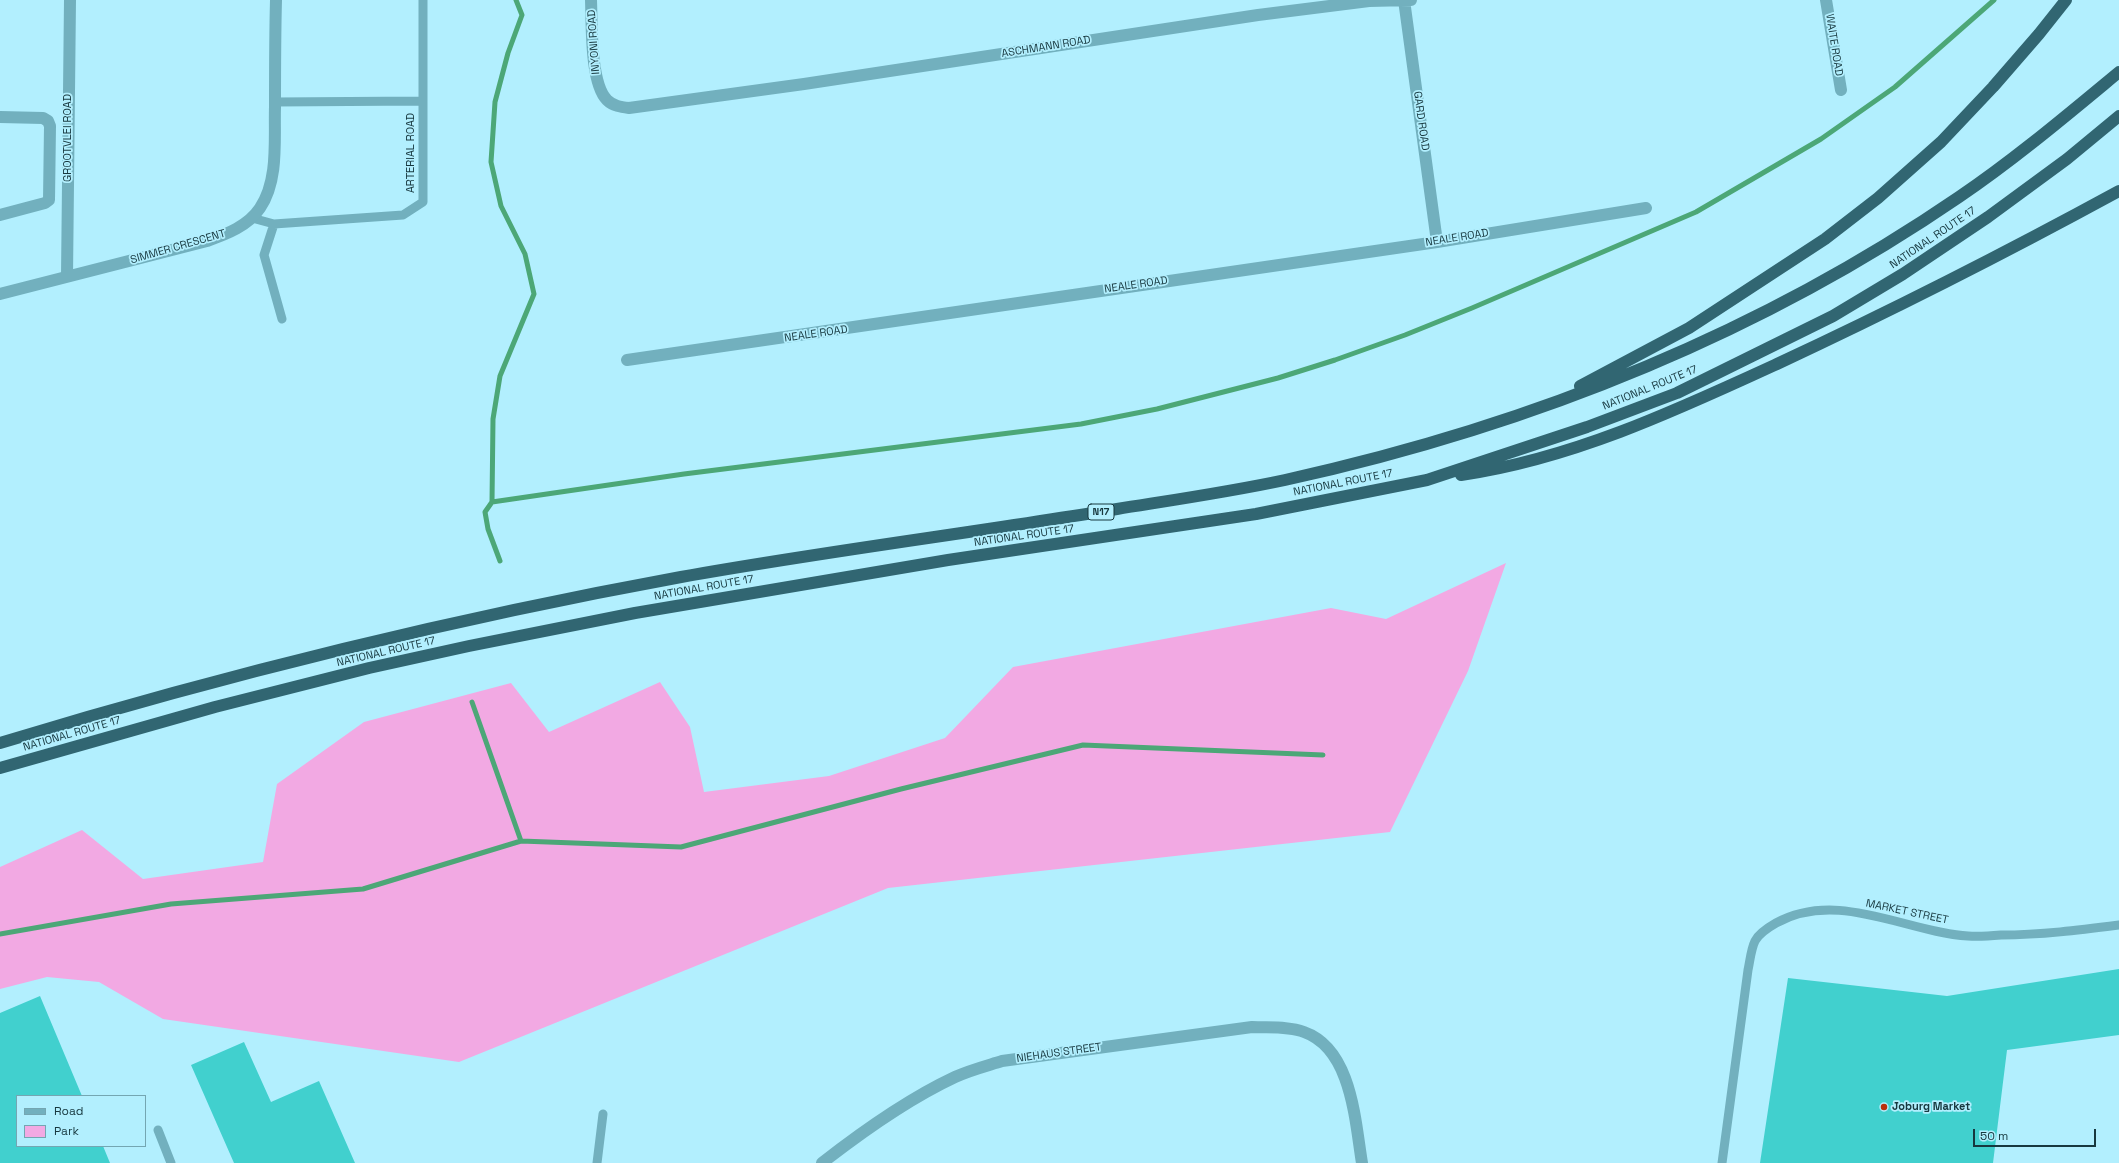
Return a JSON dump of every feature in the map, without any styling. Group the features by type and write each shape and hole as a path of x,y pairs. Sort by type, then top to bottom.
{"highway":[{"path":"1544,406 1689,328 1825,239 1873,202 1941,142 2008,70 2066,0"},
{"name":"N17","path":"0,743 203,684 410,633 578,597 687,576 1084,515 1284,480 1388,454 1544,406 1649,367 1698,346 1803,294 1858,262 1963,194 2065,117 2119,72"},
{"name":"NATIONAL ROUTE 17","path":"0,768 215,707 369,668 469,646 635,613 940,561 1256,514 1427,480 1587,427 1677,393 1833,316 1903,274 1988,217 2067,159 2119,116"},
{"path":"1427,480 1491,470 1567,450 1653,419 1829,340 1973,269 2119,191"}],"street":[{"name":"GROOTVLEI ROAD","path":"67,276 70,0"},
{"name":"SIMMER CRESCENT","path":"0,294 207,241 226,234 252,218 261,207 272,173 275,102 276,0"},
{"name":"INYONI ROAD","path":"590,0 596,77 600,90 607,100 619,107 629,108 682,101"},
{"name":"ASCHMANN ROAD","path":"682,101 1258,15 1369,1 1406,0"},
{"name":"GARD ROAD","path":"1406,0 1437,242"},
{"name":"WAITE ROAD","path":"1826,0 1841,90"},
{"path":"0,116 43,118 48,121 50,126 50,195 49,200 45,203 0,215"},
{"name":"NEALE ROAD","path":"627,360 1437,242 1646,208"},
{"name":"NIEHAUS STREET","path":"822,1163 933,1087 956,1076 1002,1061 1252,1027 1284,1028 1305,1032 1320,1042 1333,1054 1343,1071 1350,1093 1362,1163"}],"lane":[{"name":"ARTERIAL ROAD","path":"252,218 274,224 403,215 423,202 423,0"},
{"path":"275,102 423,100"},
{"path":"274,224 264,255 282,319"},
{"name":"MARKET STREET","path":"1722,1163 1748,970 1756,940 1766,929 1785,919 1806,912 1829,910 1883,917 1916,927 1968,936 2038,935 2119,925"},
{"path":"597,1163 603,1114"},
{"path":"158,1130 171,1163"}],"green space":[{"path":"1506,563 1468,671 1390,832 888,888 459,1062 163,1019 99,982 47,977 0,989 0,867 82,830 143,879 263,862 277,784 364,722 511,683 549,732 660,682 690,727 704,792 829,776 945,738 1013,667 1331,608 1386,619"}],"building":[{"name":"Joburg Market","path":"2119,969 2119,1035 2007,1050 1993,1163 1760,1163 1788,978 1947,996"},
{"path":"40,996 82,1095 16,1095 16,1147 103,1147 110,1163 0,1163 0,1013"},
{"path":"244,1042 271,1102 319,1081 355,1163 234,1163 191,1065"}],"waterway":[{"path":"500,561 488,529 485,512 492,502 493,419 500,376 534,294 525,254 501,206 491,162 495,102 508,53 522,15 516,0"},
{"path":"492,502 684,474 1081,424 1157,409 1278,378 1335,360 1405,335 1472,308 1696,212 1821,139 1895,87 1994,0"},
{"path":"472,702 521,841"},
{"path":"0,934 171,904 363,889 521,841 681,847 901,789 1083,745 1323,755"}],"place":[{"name":"Joburg Market","path":"1884,1107"}]}
